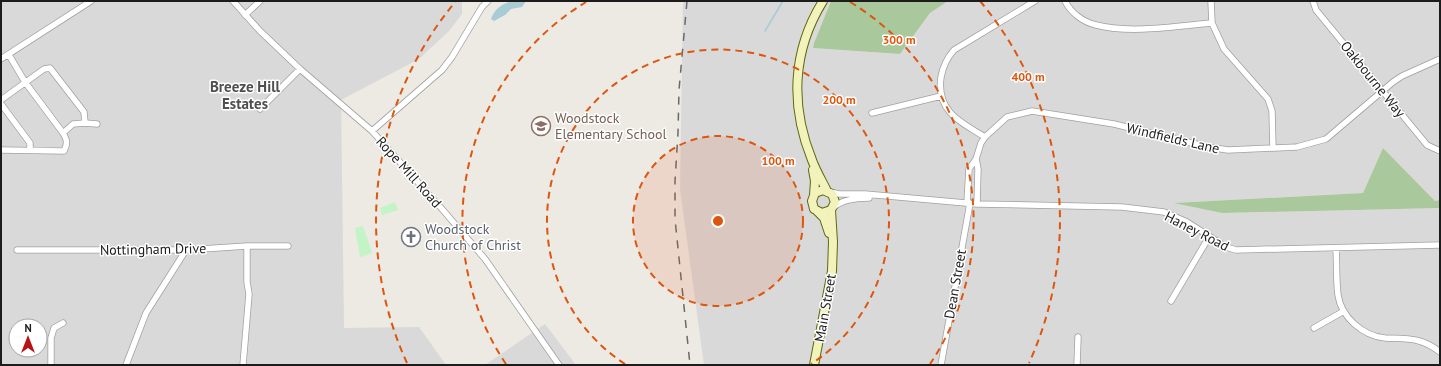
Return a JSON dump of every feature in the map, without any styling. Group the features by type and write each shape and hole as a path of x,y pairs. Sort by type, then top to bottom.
{"main road":[{"name":"Main Street","path":"823,1 812,20 804,40 798,64 797,78 799,112 815,181 812,203 816,210 824,218 829,231 832,248"},
{"name":"Main Street","path":"811,159 828,192 835,200 832,208 831,277 814,365"},
{"path":"814,195 820,191 828,192"},
{"path":"816,210 824,213 832,208"}],"street":[{"path":"1,59 91,1"},
{"name":"Rope Mill Road","path":"233,1 260,31 300,69 372,131 442,208 485,259 559,365"},
{"path":"245,15 260,1"},
{"path":"372,131 442,70 452,57 482,7 488,1"},
{"path":"985,137 958,120 947,109 941,96 943,68 948,56 954,50 1035,1"},
{"path":"1065,1 1080,18 1095,25 1115,28 1154,29 1212,23"},
{"path":"1211,1 1212,23 1224,50 1268,99 1272,111 1273,148"},
{"name":"Oakbourne Way","path":"1313,1 1316,10 1427,145 1440,151"},
{"path":"1,150 64,151 67,144 67,140 63,133 25,82 9,54"},
{"name":"Windfields Lane","path":"985,137 1007,117 1032,111 1114,124 1208,147 1228,150 1297,147 1326,139 1382,90 1402,76 1440,59"},
{"path":"1,100 44,69 50,68 84,112 85,123"},
{"path":"260,109 300,69"},
{"path":"872,113 941,96"},
{"path":"1,104 30,143 30,150"},
{"path":"63,133 72,124 97,124"},
{"name":"Dean Street","path":"941,365 968,203 969,169 976,159 981,143 985,137"},
{"path":"976,159 978,169 977,204"},
{"name":"Haney Road","path":"828,192 977,204 1122,207 1164,212 1186,222 1226,247 1236,250 1336,249 1440,245"},
{"name":"Haney Road","path":"832,208 845,200 882,197"},
{"path":"1171,301 1209,237"},
{"path":"243,365 249,294 247,282 248,246"},
{"name":"Nottingham Drive","path":"17,250 186,250 248,246 288,246"},
{"path":"1336,249 1338,295 1344,311 1358,327 1369,334 1382,338 1418,340 1430,344 1440,352"},
{"path":"126,365 146,312 186,250"},
{"path":"1314,328 1344,311"},
{"path":"51,365 50,338 54,328 63,323"},
{"path":"1077,365 1078,337"}],"shaded area":[{"path":"1,1 462,1 462,14 449,31 419,59 341,100 344,328 419,327 446,365 1,365"},
{"path":"683,1 831,1 813,48 900,54 930,13 948,1 1440,1 1440,200 1435,201 1383,148 1363,193 1176,203 1222,213 1440,208 1440,365 704,365 680,189"},
{"path":"545,324 576,365 485,365"}],"green space":[{"path":"831,1 948,1 930,13 900,54 813,48"},
{"path":"1383,148 1435,201 1440,200 1440,208 1222,213 1174,203 1363,193"},
{"path":"395,202 398,210 382,215 380,208"},
{"path":"363,226 372,253 360,257 355,228"}],"water":[{"path":"511,1 526,1 522,7 511,9 505,15 494,21 491,19 494,12 499,7"}],"waterway":[{"path":"765,31 783,1"}],"railway":[{"path":"687,1 679,90 675,219 690,365"}],"place":[{"name":"Woodstock Elementary School","path":"541,126"},
{"name":"Woodstock Church of Christ","path":"411,237"}],"district":[{"name":"Breeze Hill Estates","path":"245,96"}]}
